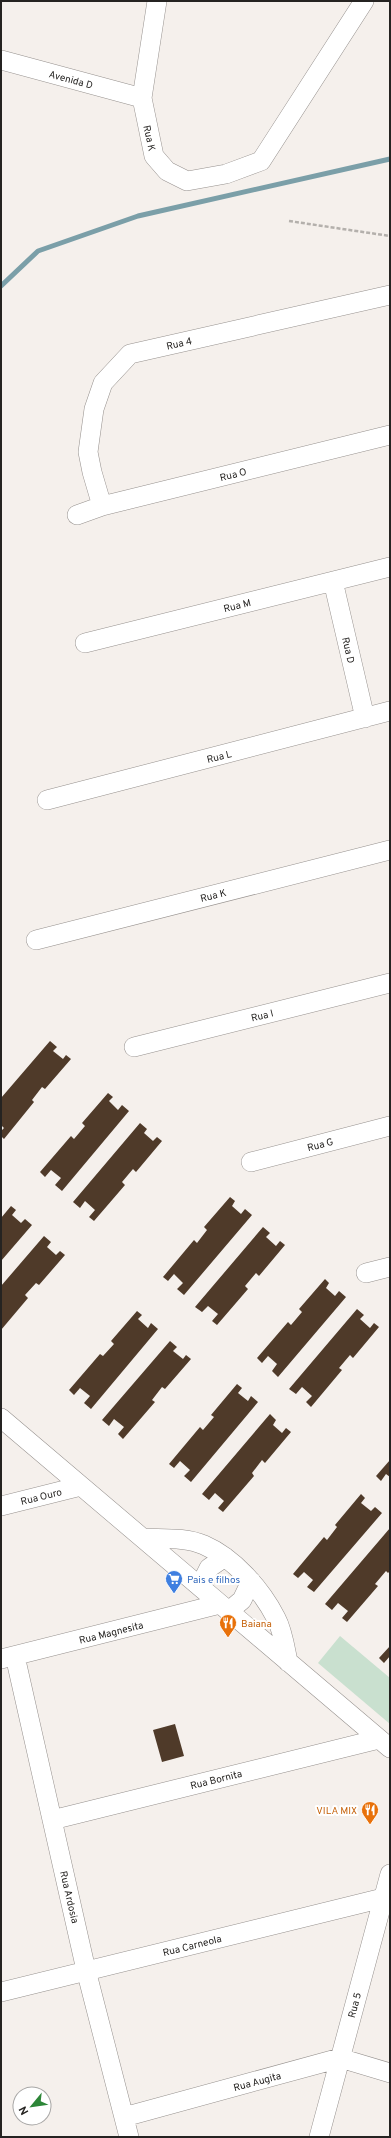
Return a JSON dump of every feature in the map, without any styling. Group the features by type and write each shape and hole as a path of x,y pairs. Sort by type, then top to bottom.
{"street":[{"name":"Rua K","path":"157,1 142,98 154,156 167,171 187,182 226,174 261,161 364,1"},
{"name":"Avenida D","path":"1,60 142,98"},
{"name":"Rua 4","path":"102,506 88,452 94,409 103,383 130,354 390,295"},
{"name":"Rua O","path":"77,515 102,506 390,435"},
{"name":"Rua M","path":"85,643 390,567"},
{"name":"Rua D","path":"333,582 365,718"},
{"name":"Rua L","path":"48,800 390,711"},
{"name":"Rua K","path":"36,940 390,850"},
{"name":"Rua I","path":"134,1047 390,983"},
{"name":"Rua G","path":"251,1162 390,1126"},
{"path":"366,1273 390,1267"},
{"path":"1,1418 385,1743"},
{"name":"Rua Ouro","path":"1,1506 81,1486"},
{"path":"143,1538 174,1539 203,1544 224,1557 251,1581 276,1618 284,1638 288,1662"},
{"path":"200,1586 208,1568 224,1557"},
{"path":"225,1608 242,1600 251,1581"},
{"name":"Rua Magnesita","path":"8,1658 225,1608"},
{"name":"Rua Ardosia","path":"8,1658 52,1820 86,1970 129,2137"},
{"name":"Rua Bornita","path":"52,1820 385,1743"},
{"name":"Rua 5","path":"319,2137 390,1874"},
{"name":"Rua Carneola","path":"1,1992 384,1898"},
{"path":"340,2058 390,2073"},
{"name":"Rua Augita","path":"124,2117 340,2058"}],"path":[{"path":"289,221 390,236"}],"green space":[{"path":"340,1636 390,1678 390,1724 318,1663"}],"building":[{"path":"50,1041 57,1047 53,1051 63,1059 66,1055 71,1059 45,1089 42,1087 32,1100 34,1102 4,1139 1,1136 1,1131 4,1128 1,1125 1,1098"},
{"path":"108,1093 113,1097 109,1101 118,1110 122,1105 129,1111 62,1191 55,1185 61,1178 51,1170 45,1177 40,1172 71,1136 74,1139 85,1126 82,1123"},
{"path":"140,1123 147,1129 144,1133 153,1141 157,1137 162,1141 136,1172 133,1169 122,1182 125,1185 94,1221 89,1217 95,1210 85,1201 80,1208 73,1202"},
{"path":"230,1197 235,1201 232,1206 241,1214 245,1209 252,1215 184,1295 177,1289 183,1283 174,1274 168,1281 163,1277 194,1240 197,1243 207,1230 204,1227"},
{"path":"11,1206 16,1210 12,1215 21,1223 25,1219 32,1225 1,1261 1,1218"},
{"path":"263,1227 270,1233 266,1237 276,1246 280,1241 285,1245 259,1276 256,1273 245,1286 248,1289 217,1325 212,1321 218,1314 208,1306 202,1312 195,1307"},
{"path":"44,1236 51,1242 47,1247 56,1255 60,1251 65,1255 39,1285 36,1283 25,1295 28,1298 1,1330 1,1286"},
{"path":"325,1279 329,1283 326,1288 335,1296 339,1291 346,1297 278,1377 272,1371 277,1364 268,1356 262,1363 257,1358 288,1322 291,1325 302,1312 299,1309"},
{"path":"357,1309 364,1315 360,1319 370,1328 374,1323 379,1327 353,1358 350,1355 339,1368 342,1370 311,1407 306,1402 312,1396 302,1387 296,1394 289,1389"},
{"path":"137,1311 142,1315 138,1319 148,1328 151,1323 158,1329 91,1409 84,1403 90,1396 80,1388 74,1395 69,1390 100,1354 103,1356 114,1344 111,1341"},
{"path":"170,1341 177,1347 173,1351 183,1359 186,1355 191,1359 165,1389 162,1387 152,1400 155,1402 123,1439 118,1434 124,1427 114,1419 109,1426 102,1420"},
{"path":"237,1384 242,1388 238,1393 248,1401 251,1396 258,1402 191,1482 184,1476 190,1470 180,1461 174,1468 169,1464 200,1427 203,1430 214,1417 211,1415"},
{"path":"270,1414 276,1420 273,1425 282,1433 286,1428 291,1432 265,1463 262,1460 252,1473 254,1476 223,1512 218,1508 224,1501 215,1493 209,1500 202,1494"},
{"path":"390,1460 390,1477 386,1474 381,1481 376,1476"},
{"path":"361,1494 365,1498 361,1503 371,1511 375,1507 382,1513 314,1592 307,1587 313,1580 304,1572 298,1578 293,1574 324,1537 327,1540 337,1527 335,1525"},
{"path":"390,1528 390,1571 388,1573 386,1571 375,1584 378,1586 347,1622 342,1618 348,1611 338,1603 332,1610 325,1604"},
{"path":"390,1646 390,1656 384,1663 379,1658"},
{"path":"175,1724 184,1756 162,1762 153,1730"}],"waterway":[{"path":"1,286 38,251 138,216 390,159"}],"place":[{"name":"Pais e filhos","path":"174,1594"},
{"name":"Baiana","path":"228,1638"},
{"name":"VILA MIX","path":"370,1825"}]}
